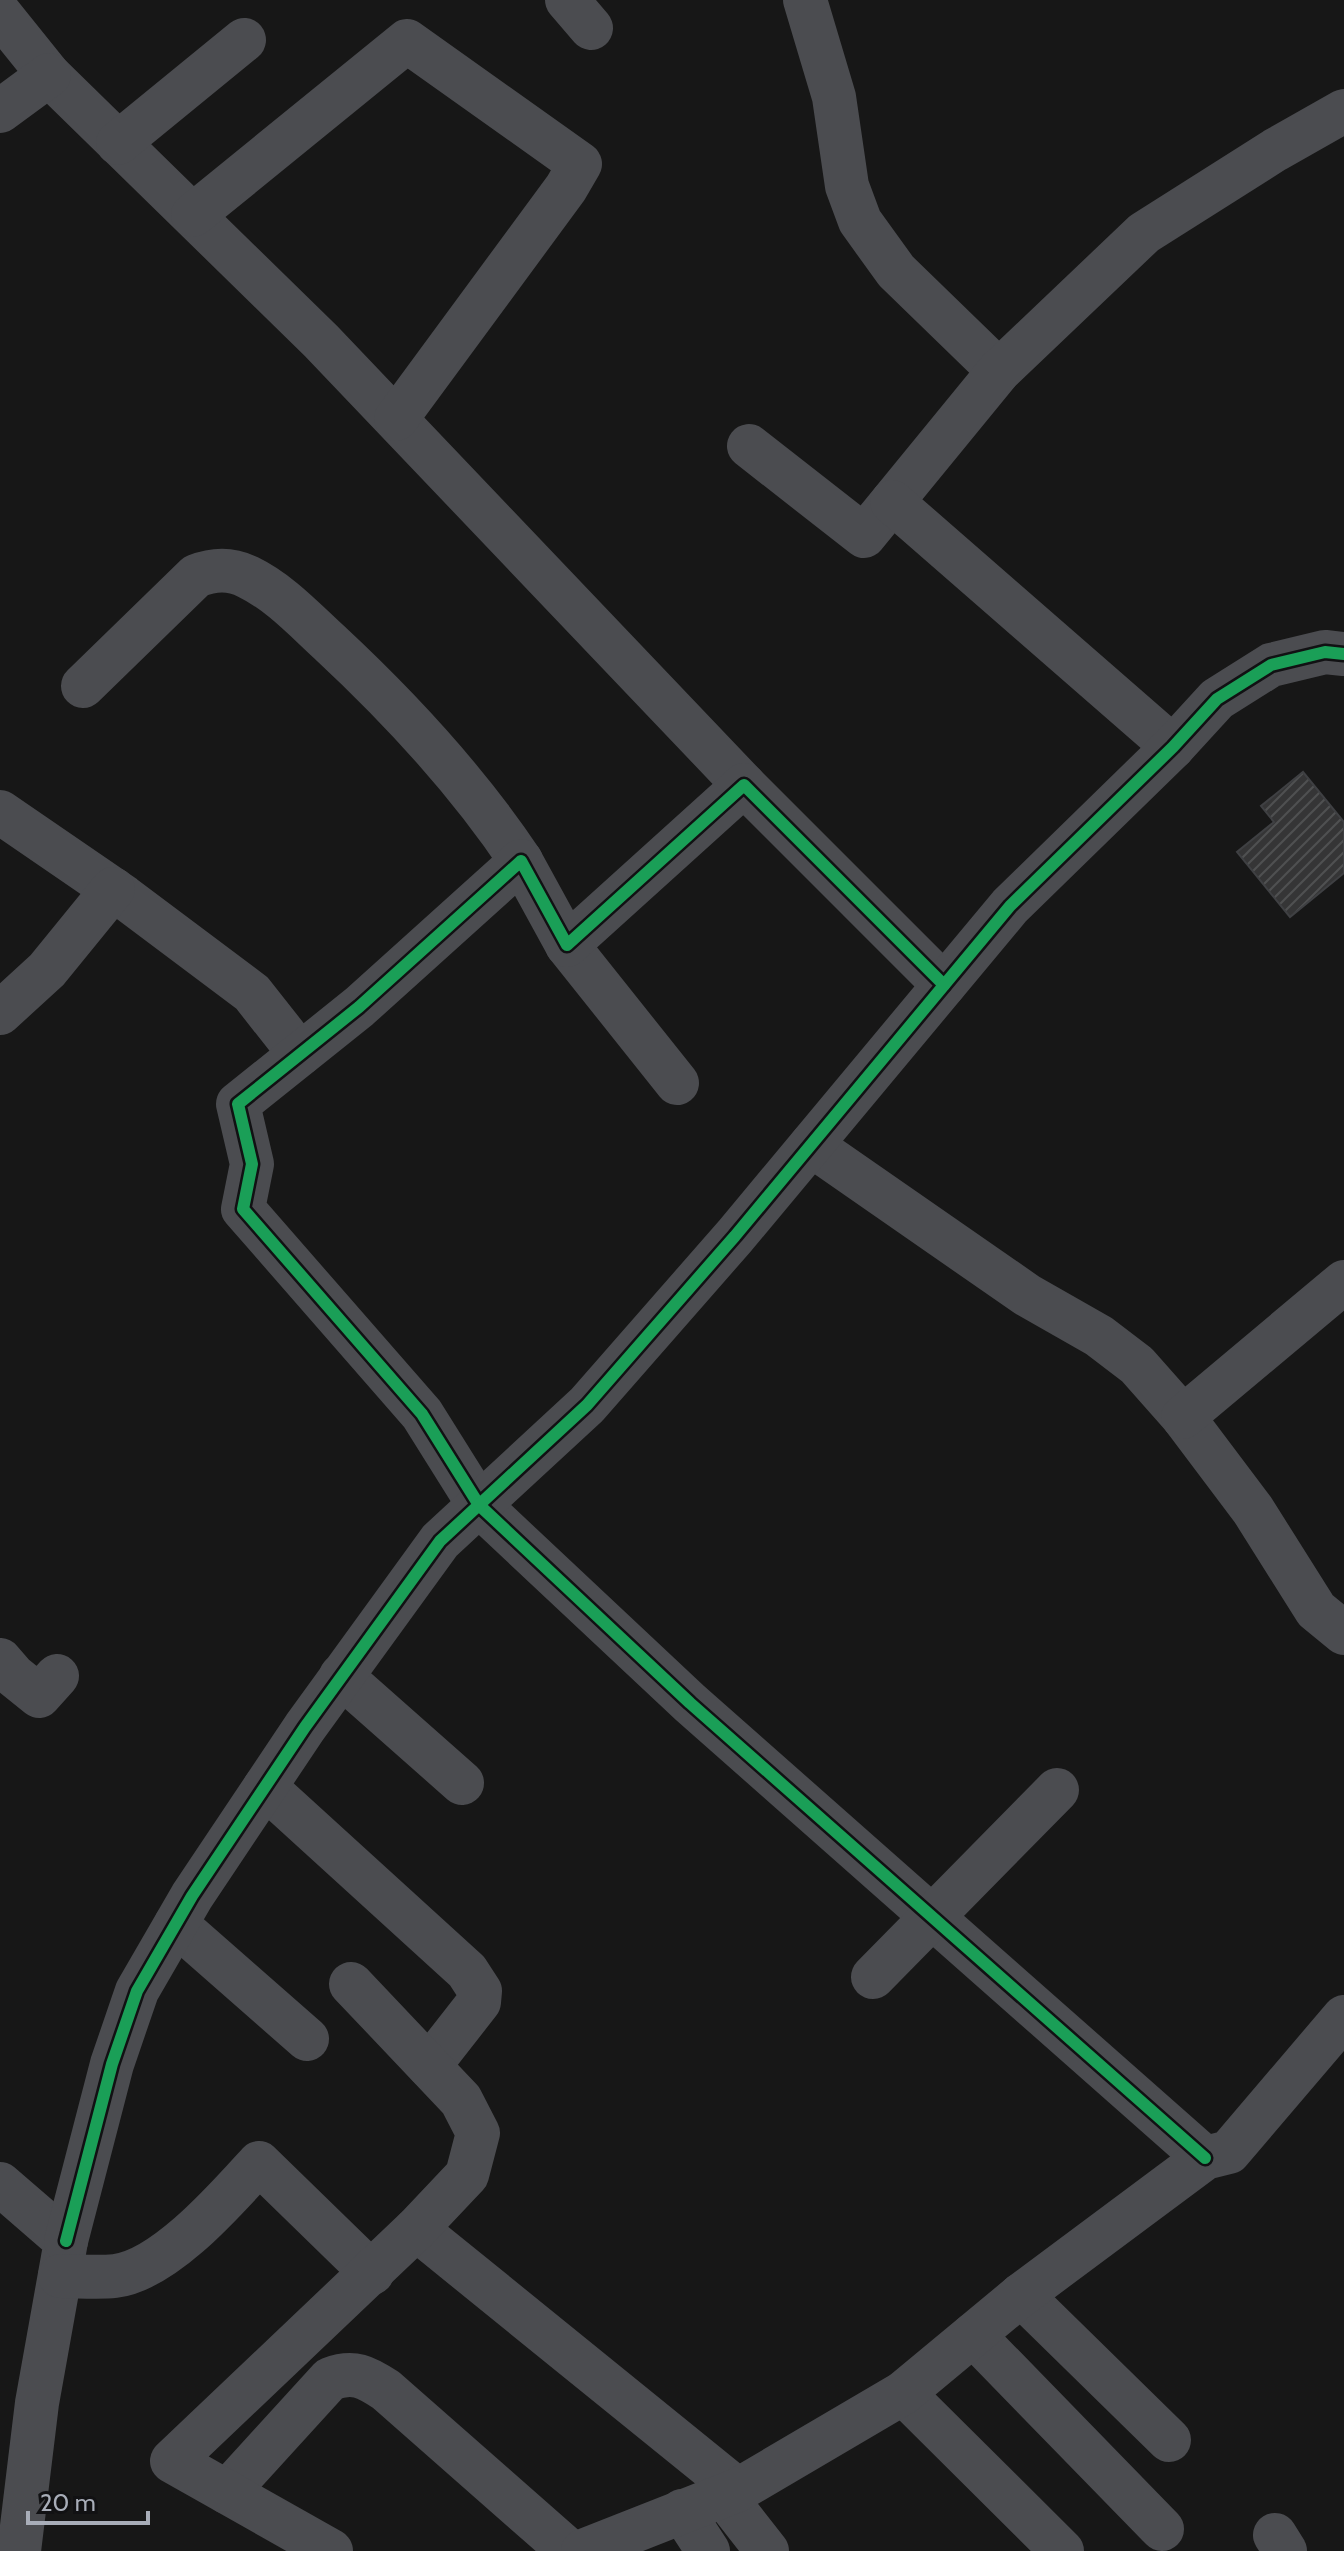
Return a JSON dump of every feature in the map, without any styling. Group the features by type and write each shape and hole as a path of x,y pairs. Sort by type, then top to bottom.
{"street":[{"path":"805,0 834,97 847,186 860,221 896,271 999,371"},
{"path":"0,14 49,75 321,341 744,785 944,985"},
{"path":"118,143 244,40"},
{"path":"193,215 407,41 580,164 566,188 396,419"},
{"path":"0,111 49,75"},
{"path":"749,446 864,536 999,371 1144,233 1275,150 1344,111"},
{"path":"892,502 1173,747"},
{"path":"83,686 196,576 216,569 248,577 290,606 394,703 487,811 521,861 567,945 677,1083"},
{"path":"19,2551 37,2403 63,2259 112,2064 137,1991 176,1924 341,1676 440,1541 587,1405 811,1145 1010,906 1173,747 1217,699 1271,665 1325,652 1344,654"},
{"path":"567,945 744,785"},
{"path":"0,812 113,889 252,993 300,1054"},
{"path":"521,861 359,1007 238,1104 252,1164 243,1209 422,1414 479,1505 690,1703 1205,2158"},
{"path":"0,1013 47,970 113,889"},
{"path":"811,1145 1027,1295 1099,1336 1137,1365 1183,1417 1253,1510 1316,1610 1344,1633"},
{"path":"1183,1417 1344,1282"},
{"path":"4,1674 39,1696 57,1676"},
{"path":"341,1676 462,1783"},
{"path":"265,1787 467,1971 480,1991 479,2002 429,2066"},
{"path":"873,1977 1057,1790"},
{"path":"176,1924 307,2039"},
{"path":"331,2551 172,2461 372,2273 467,2175 478,2133 461,2100 351,1984"},
{"path":"583,2551 731,2493 903,2393 1021,2295 1205,2158 1229,2152 1344,2017"},
{"path":"0,2184 63,2259 118,2276 149,2263 203,2224 259,2163 372,2273"},
{"path":"416,2229 731,2493 767,2551"},
{"path":"1021,2295 1169,2440"},
{"path":"973,2335 1162,2529"},
{"path":"227,2492 330,2379 346,2373 355,2374 386,2390 569,2551"},
{"path":"903,2393 1062,2551"},
{"path":"682,2511 708,2551"}],"building":[{"path":"1303,772 1344,822 1344,873 1290,917 1237,852 1274,822 1261,806"}],"cycle path":[{"path":"66,2241 112,2064 137,1991 192,1896 305,1727 440,1541 587,1405 735,1236 1010,906 1173,747 1217,699 1271,665 1325,652 1344,654"},
{"path":"944,985 744,785 567,945 521,861 359,1007 238,1104 252,1164 243,1209 422,1414 479,1505 690,1703 1205,2158"}]}
